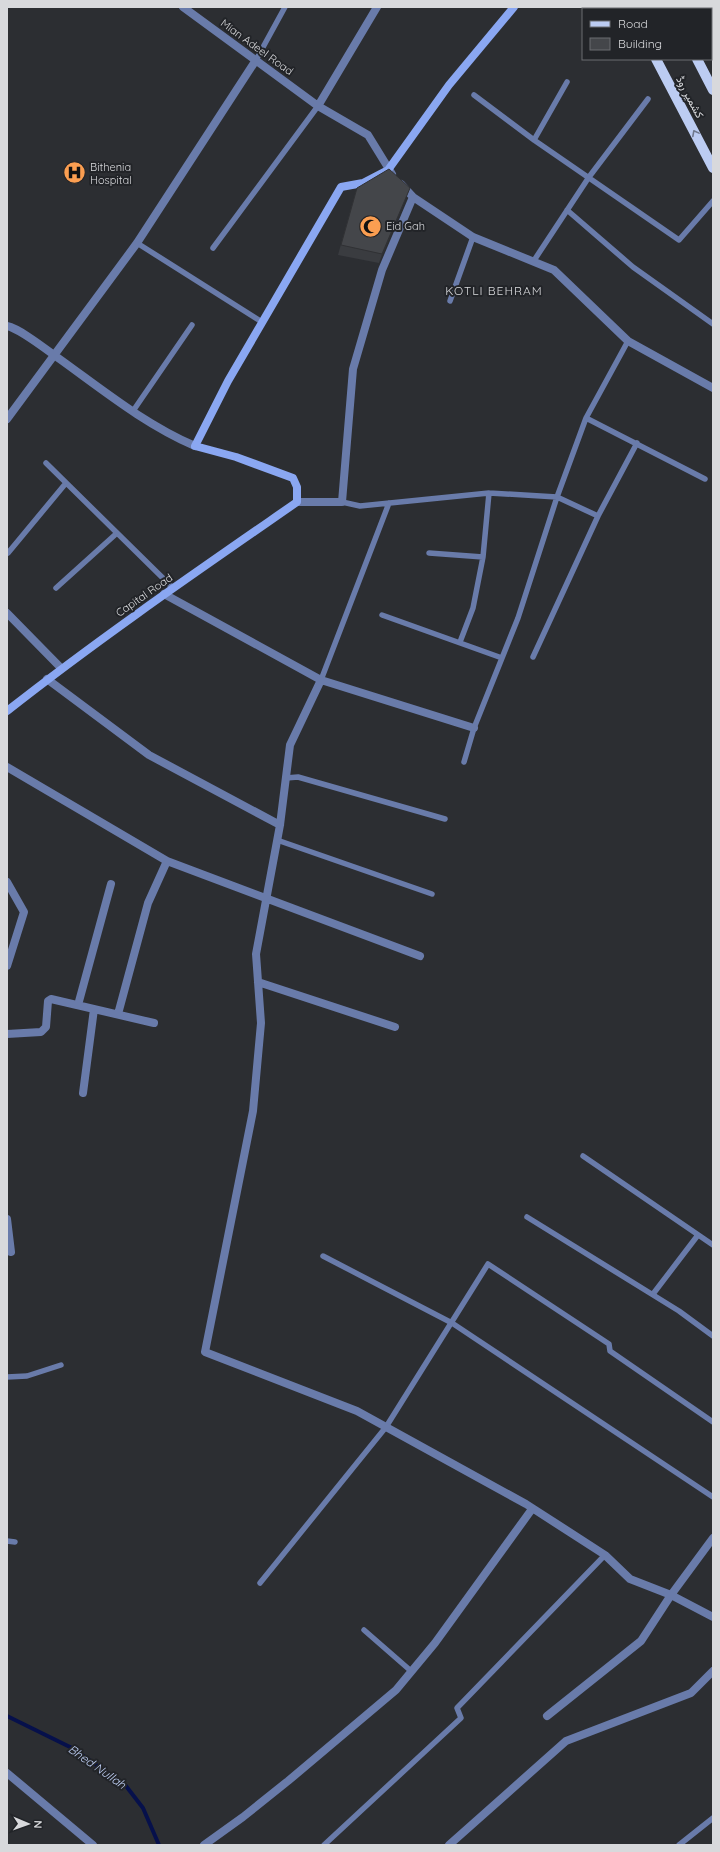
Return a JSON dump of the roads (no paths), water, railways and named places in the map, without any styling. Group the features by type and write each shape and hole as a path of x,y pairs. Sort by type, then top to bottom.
{"main road":[{"name":"کشمیر روڈ","path":"657,60 713,168"},
{"path":"698,60 713,90"}],"street":[{"name":"Mian Adeel Road","path":"183,7 318,106 368,135 388,170 413,197 473,237 554,270 628,340 713,388"},
{"path":"318,106 377,7"},
{"path":"195,446 228,381 341,187 363,183 388,170 449,85 514,7"},
{"path":"7,419 137,243 256,60"},
{"path":"7,326 53,355 133,411 172,436 195,446 236,457 293,478 298,487 297,502 342,502 353,369 382,270 413,197"},
{"name":"Capital Road","path":"7,710 164,594 297,502"},
{"path":"164,594 321,680 474,728"},
{"path":"7,612 62,668"},
{"path":"48,679 149,755 280,824"},
{"path":"321,680 290,745 280,824 256,954 262,1023 252,1111 205,1352 357,1411 532,1509 605,1555 630,1579 671,1595 713,1617"},
{"path":"7,767 167,861 420,956"},
{"path":"118,1014 148,903 167,861"},
{"path":"7,882 24,912 7,966"},
{"path":"78,1005 111,884"},
{"path":"258,982 395,1027"},
{"path":"7,1034 42,1032 46,1027 48,1002 51,999 154,1023"},
{"path":"83,1093 94,1009"},
{"path":"7,1219 11,1252"},
{"path":"204,1845 243,1817 288,1781 396,1690 435,1643 532,1509"},
{"path":"547,1716 641,1641 671,1595 713,1538"},
{"path":"449,1845 566,1741 691,1693 713,1671"},
{"path":"7,1773 93,1845"}],"lane":[{"path":"256,60 285,7"},
{"path":"534,140 567,82"},
{"path":"474,95 534,140 679,240 713,201"},
{"path":"533,262 589,178 648,99"},
{"path":"213,248 318,106"},
{"path":"567,210 633,267 713,324"},
{"path":"450,301 473,237"},
{"path":"137,243 262,322"},
{"path":"133,411 192,325"},
{"path":"464,762 474,728 518,618 557,497 586,418 628,340"},
{"path":"586,418 705,479"},
{"path":"533,657 598,516 637,443"},
{"path":"46,463 173,588"},
{"path":"8,553 66,483"},
{"path":"342,502 360,506 489,493 557,497 598,516"},
{"path":"460,642 473,608 483,558 489,493"},
{"path":"321,680 389,503"},
{"path":"56,588 117,533"},
{"path":"429,553 483,558"},
{"path":"382,615 502,658"},
{"path":"286,778 298,777 445,819"},
{"path":"277,840 432,894"},
{"path":"583,1156 713,1245"},
{"path":"527,1217 653,1294 713,1336"},
{"path":"653,1294 698,1235"},
{"path":"323,1256 452,1323 713,1497"},
{"path":"260,1583 386,1427 488,1264 609,1344 610,1352 713,1422"},
{"path":"7,1377 27,1376 60,1365"},
{"path":"7,1541 15,1542"},
{"path":"327,1844 461,1718 457,1708 605,1555"},
{"path":"364,1630 411,1671"},
{"path":"679,1845 713,1818"}],"waterway":[{"name":"Bhed Nullah","path":"7,1716 72,1748 126,1786 143,1808 159,1845"}],"place":[{"name":"Bithenia Hospital","path":"75,173"},
{"name":"Eid Gah","path":"370,226"}],"district":[{"name":"KOTLI BEHRAM","path":"494,291"}]}
